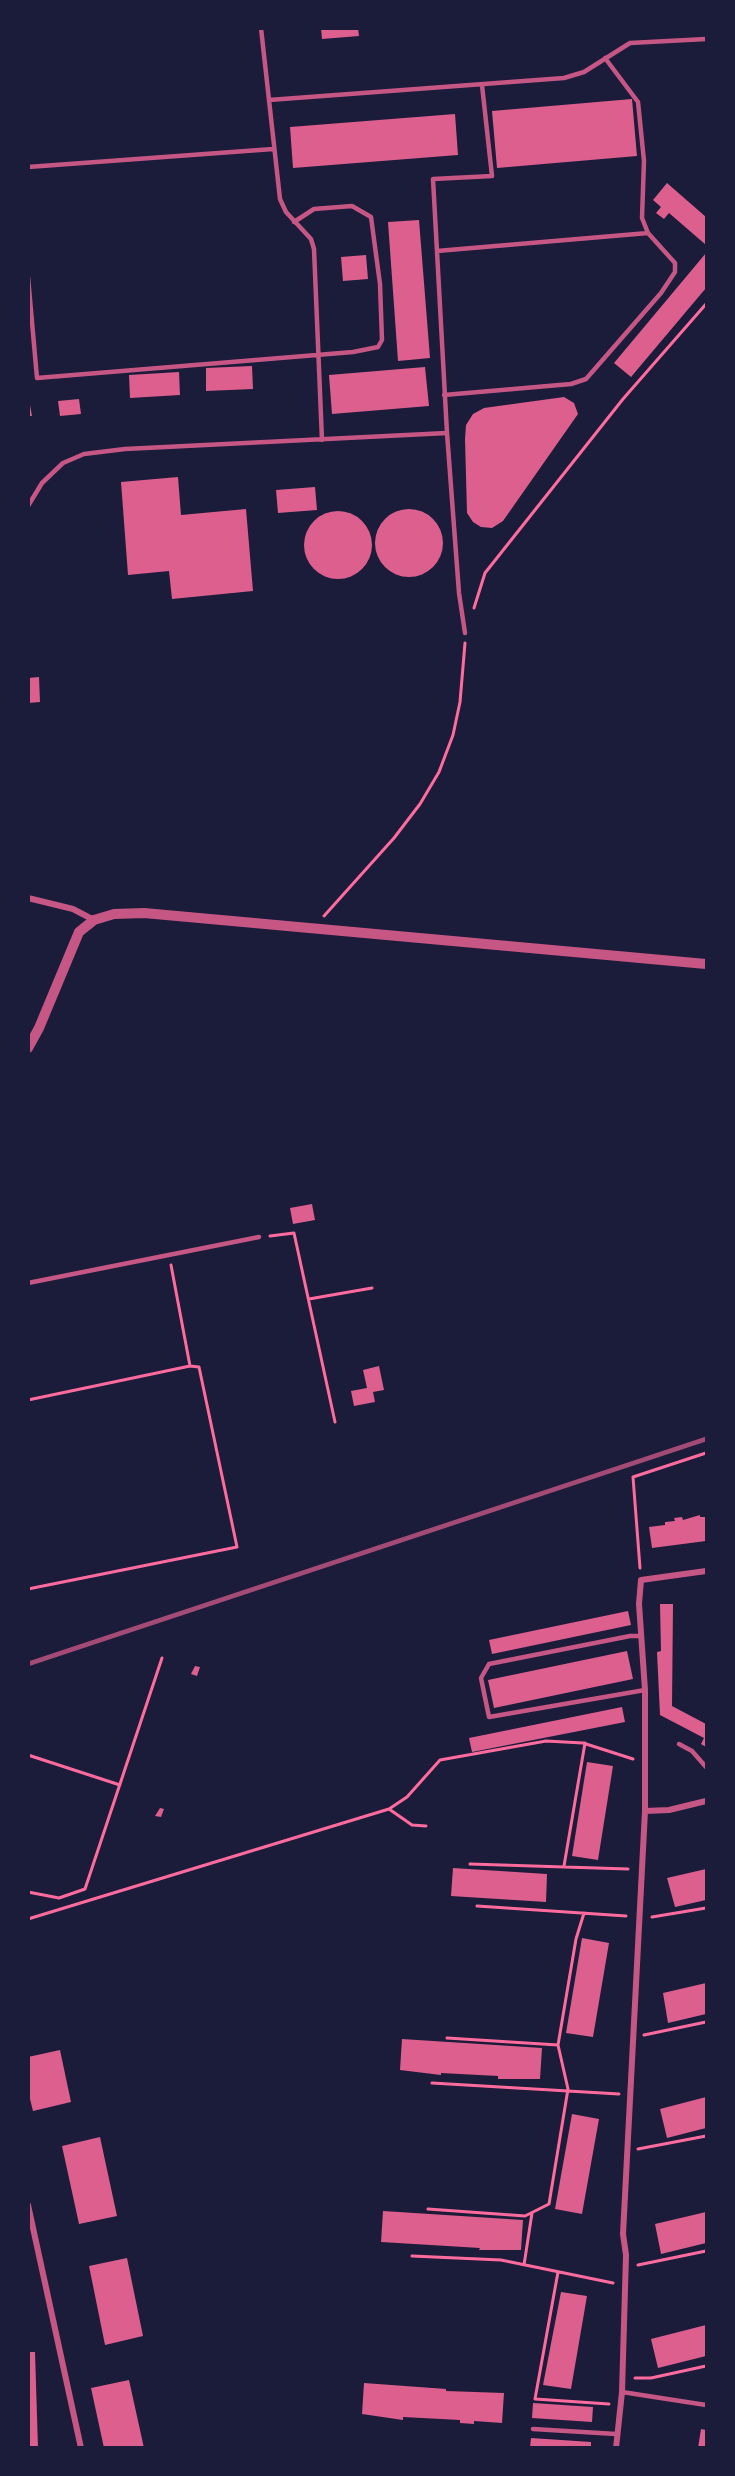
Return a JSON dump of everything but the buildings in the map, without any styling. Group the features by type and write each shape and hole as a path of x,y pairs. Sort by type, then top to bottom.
{"street":[{"path":"28,898 73,909 94,920"},
{"path":"28,1048 79,932 94,920 114,914 144,913 706,964"},
{"path":"616,2448 622,2392 626,2268 623,2234 645,1811 645,1690 639,1604 641,1581 706,1571"},
{"path":"645,1811 669,1810 706,1801"},
{"path":"28,2205 81,2448"}],"lane":[{"path":"261,28 280,199 286,212 311,239 314,249 322,440"},
{"path":"269,100 564,78 584,72 630,43 706,39"},
{"path":"444,395 571,384 586,379 661,293 675,272 675,263 648,233 642,218 644,161 638,102 605,58"},
{"path":"465,633 459,593 444,395 433,179 492,176 482,84"},
{"path":"28,167 273,149"},
{"path":"28,277 36,378 363,351 380,345 376,237 371,217 352,206 315,209 294,222"},
{"path":"437,251 648,233"},
{"path":"28,506 42,483 63,463 84,454 126,449 447,433"},
{"path":"28,1283 259,1237"},
{"path":"642,1636 630,1636 489,1664 482,1678 489,1716 645,1690"},
{"path":"679,1744 692,1750 706,1767"},
{"path":"622,2392 706,2405"},
{"path":"533,2429 616,2434"}],"path":[{"path":"320,929 324,914 394,838 420,804 440,772 453,735 460,702 465,633 485,573 623,399 706,304"},
{"path":"259,1237 294,1233 335,1422"},
{"path":"169,1255 190,1366"},
{"path":"308,1300 372,1288"},
{"path":"28,1400 190,1366 199,1368 237,1546 28,1590"},
{"path":"641,1581 633,1477 706,1453"},
{"path":"28,1892 59,1898 85,1889 162,1658"},
{"path":"28,1918 389,1809 407,1797 440,1760 546,1741 585,1743 626,1758 644,1760"},
{"path":"564,1866 585,1743"},
{"path":"28,1755 120,1785"},
{"path":"389,1809 412,1825 426,1826"},
{"path":"470,1864 628,1869"},
{"path":"477,1906 626,1916"},
{"path":"640,1918 706,1908"},
{"path":"428,2210 525,2216 549,2204 568,2089 558,2045 576,1939 584,1913"},
{"path":"634,2037 706,2022"},
{"path":"447,2038 558,2045"},
{"path":"432,2083 568,2089 619,2094"},
{"path":"628,2150 656,2148 706,2136"},
{"path":"524,2265 532,2213"},
{"path":"626,2268 706,2251"},
{"path":"412,2256 501,2260 613,2283"},
{"path":"558,2272 536,2399 609,2404"},
{"path":"622,2378 651,2378 706,2366"}],"railway":[{"path":"28,1664 706,1439"}]}
